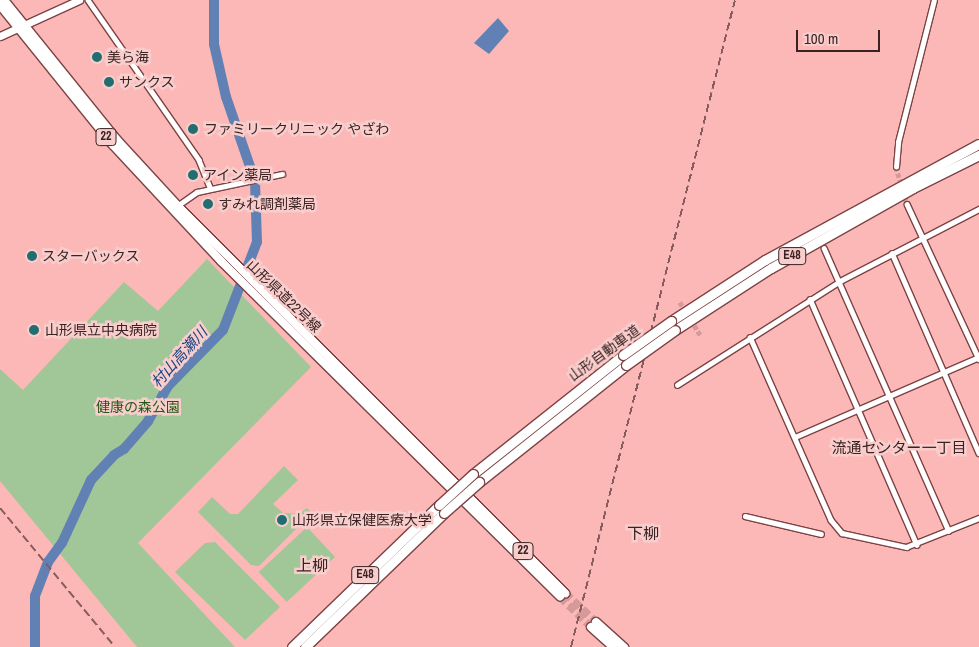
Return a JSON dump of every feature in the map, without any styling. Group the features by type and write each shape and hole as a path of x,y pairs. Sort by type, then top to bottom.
{"highway":[{"name":"山形自動車道","path":"476,478 626,365 673,325 765,260 979,144"},
{"name":"山形自動車道","path":"292,647 476,478 623,355 771,268 913,188 979,155"},
{"name":"山形自動車道","path":"305,647 442,509"}],"main road":[{"name":"山形県道22号線","path":"4,0 21,27"},
{"path":"0,36 79,0"},
{"name":"山形県道22号線","path":"0,5 21,27 175,208 223,258 261,302 563,595 273,302 223,258"},
{"path":"613,647 594,625 624,647"}],"street":[{"path":"88,0 199,160 211,189"},
{"path":"896,167 898,142 934,0"},
{"path":"175,208 192,194 282,174"},
{"path":"795,437 979,358 924,236 907,204"},
{"path":"677,385 840,281 979,209"},
{"path":"824,248 950,531"},
{"path":"892,253 979,453"},
{"path":"810,299 918,545"},
{"path":"750,337 831,520 840,531 895,546 918,545 979,518"},
{"path":"745,516 821,534"}],"green space":[{"name":"健康の森公園","path":"207,259 311,367 138,543 235,647 137,647 0,481 0,369 23,390 124,282 158,311"},
{"path":"284,466 298,480 273,504 283,513 299,514 307,508 312,513 259,566 251,565 198,512 212,497 230,514 238,514"},
{"path":"307,527 335,557 287,602 259,572"},
{"path":"215,542 280,607 245,640 175,572 205,543"}],"water":[{"path":"498,18 509,31 489,54 474,43"}],"waterway":[{"name":"村山高瀬川","path":"35,647 35,596 48,562 62,543 91,480 114,455 124,449 148,421 168,386 223,330 257,242 255,181 226,97 214,44 214,0"}],"tunnel":[{"path":"896,167 907,204"},
{"path":"680,302 686,312"},
{"path":"691,320 701,336"},
{"path":"565,593 596,622"},
{"path":"560,597 591,627"}],"railway":[{"path":"571,647 735,0"},
{"path":"0,508 115,647"}],"place":[{"name":"美ら海","path":"97,57"},
{"name":"サンクス","path":"109,82"},
{"name":"ファミリークリニック やざわ","path":"193,129"},
{"name":"アイン薬局","path":"193,175"},
{"name":"すみれ調剤薬局","path":"208,204"},
{"name":"スターバックス","path":"32,256"},
{"name":"山形県立中央病院","path":"34,330"},
{"name":"山形県立保健医療大学","path":"282,520"}],"district":[{"name":"流通センター一丁目","path":"899,448"},
{"name":"下柳","path":"643,533"},
{"name":"上柳","path":"312,565"}]}
